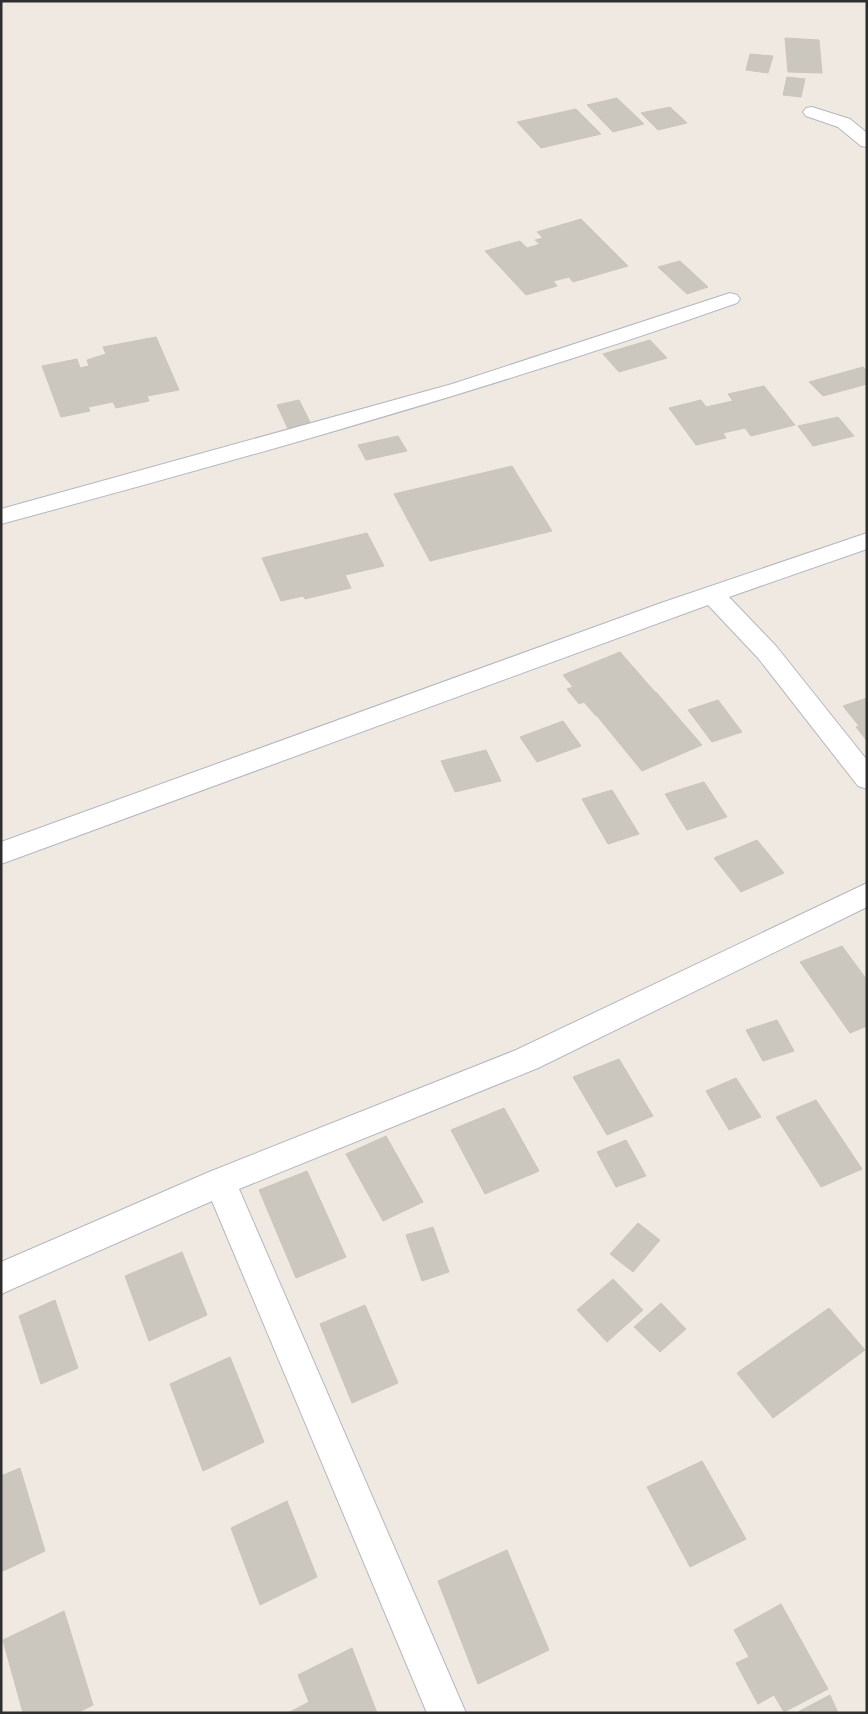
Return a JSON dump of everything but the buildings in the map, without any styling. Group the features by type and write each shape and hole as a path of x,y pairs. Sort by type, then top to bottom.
{"street":[{"path":"812,112 844,123 867,142"},
{"path":"1,516 304,435 636,333 730,299"},
{"path":"1,853 713,594 867,541"},
{"path":"713,594 767,652 867,779"},
{"path":"1,1278 220,1182 527,1059 867,894"},
{"path":"220,1182 447,1713"}]}
